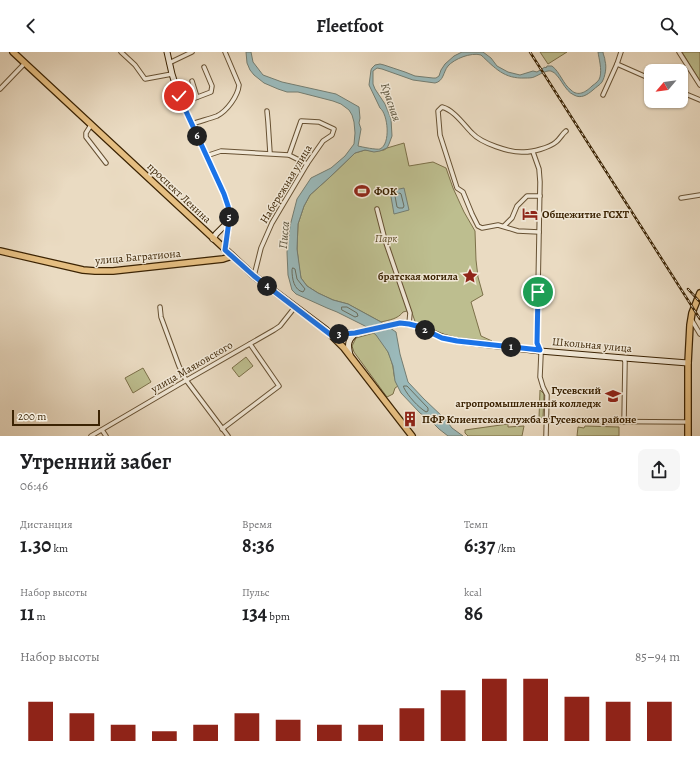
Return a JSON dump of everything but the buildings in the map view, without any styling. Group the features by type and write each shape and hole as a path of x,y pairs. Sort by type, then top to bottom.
{"main road":[{"name":"проспект Ленина","path":"13,52 254,276 337,340 412,436"},
{"path":"167,52 174,83 227,202 229,209 229,221 225,250"},
{"path":"213,239 229,221"},
{"name":"улица Багратиона","path":"0,251 83,270 102,271 223,259 231,255"},
{"path":"688,436 688,363 690,325 700,293"},
{"name":"Школьная улица","path":"331,335 355,333 400,323 417,326 442,338 457,341 688,363"},
{"path":"350,356 348,342 355,333"},
{"name":"Школьная улица","path":"337,340 355,333"}],"street":[{"path":"121,52 135,65 145,79 172,74"},
{"path":"169,63 192,52"},
{"path":"192,124 221,113 233,101 239,90 239,85 226,52"},
{"path":"602,95 622,52"},
{"path":"679,52 700,84"},
{"path":"0,88 25,63"},
{"path":"617,64 644,76"},
{"path":"182,103 211,92 212,86 204,67"},
{"path":"192,81 197,97"},
{"path":"688,95 700,100"},
{"path":"539,232 518,231 498,224 482,228 478,226 463,192 457,188 440,135 438,111 442,107 448,109 473,135 484,142 509,150 533,152 556,142 566,131"},
{"path":"267,111 270,153"},
{"name":"Набережная улица","path":"254,276 261,248 272,223 307,164 323,141 332,135 334,129 319,122 301,122 289,155"},
{"path":"91,125 86,133 86,137 106,163"},
{"path":"206,156 221,151 270,153 289,155 307,164"},
{"path":"533,152 539,169 540,182 537,343 540,350 540,377 547,395 546,436"},
{"path":"504,226 512,218 517,206 528,196 540,196"},
{"path":"681,198 700,196"},
{"path":"378,209 385,240 410,314 409,324"},
{"path":"160,307 161,316 179,366 186,380 226,434 220,436"},
{"name":"улица Маяковского","path":"91,436 280,326 295,307"},
{"path":"691,318 700,334"},
{"path":"222,429 279,386 250,344"},
{"path":"624,358 624,422"},
{"path":"546,421 687,422"},
{"path":"102,430 106,436"}],"green space":[{"path":"540,52 567,52 548,64"},
{"path":"682,52 700,52 700,81"},
{"name":"Парк","path":"404,143 409,166 433,162 446,168 464,212 475,231 478,277 483,295 471,302 481,336 492,341 451,337 417,327 411,310 403,312 393,319 381,322 348,304 333,300 318,293 307,286 301,278 297,249 298,224 304,206 310,195 355,153 365,150 384,150"},
{"path":"374,333 384,344 390,357 398,386 395,388 393,394 387,397 354,352 352,346 356,338"},
{"path":"246,357 253,366 239,377 232,368"},
{"path":"143,368 151,382 133,393 125,378"},
{"path":"540,390 544,394 543,418 539,418"},
{"path":"508,424 508,427 524,426 522,436 468,436 465,433 465,430"},
{"path":"585,426 619,427 619,436 577,436 578,427 584,428"}],"water":[{"path":"246,52 251,52 253,62 263,75 282,82 336,94 359,107 359,123 361,129 358,146 380,149 386,141 387,129 383,111 380,108 369,85 371,70 375,65 384,65 415,76 436,78 439,76 445,64 454,56 462,52 483,52 491,58 497,66 508,72 520,75 533,71 537,72 545,67 546,68 547,66 552,66 568,87 576,93 582,93 599,80 601,71 598,52 603,52 606,66 603,80 591,92 582,96 577,96 567,90 557,75 551,71 531,78 511,77 500,72 481,55 477,54 468,55 451,63 446,68 442,78 435,83 413,80 377,68 373,71 373,84 385,104 391,119 392,136 387,148 374,152 365,150 355,153 310,195 304,206 298,224 297,249 301,278 307,286 318,293 333,300 348,304 396,332 400,354 408,382 452,428 463,436 448,436 420,413 401,393 395,381 393,366 388,352 376,335 365,326 296,294 292,290 288,275 287,252 290,226 297,199 311,178 331,168 345,156 354,144 354,122 349,110 341,104 298,92 287,92 264,83 250,70 247,63"},
{"path":"404,188 409,210 394,214 390,191"}],"railway":[{"path":"530,52 700,319"},
{"path":"688,289 700,302"}],"place":[{"name":"ФОК","path":"362,191"},
{"name":"Общежитие ГСХТ","path":"530,214"},
{"name":"братская могила","path":"470,276"},
{"name":"Гусевский агропромышленный колледж","path":"613,396"},
{"name":"ПФР Клиентская служба в Гусевском районе","path":"410,419"}],"route":[{"path":"179,96 224,194 228,206 230,214 225,250 254,276 331,335 355,333 400,323 417,326 442,338 457,341 540,350 537,343 538,292"}],"water label":[{"name":"Красная","path":"391,102"},
{"name":"Писса","path":"284,235"}]}
